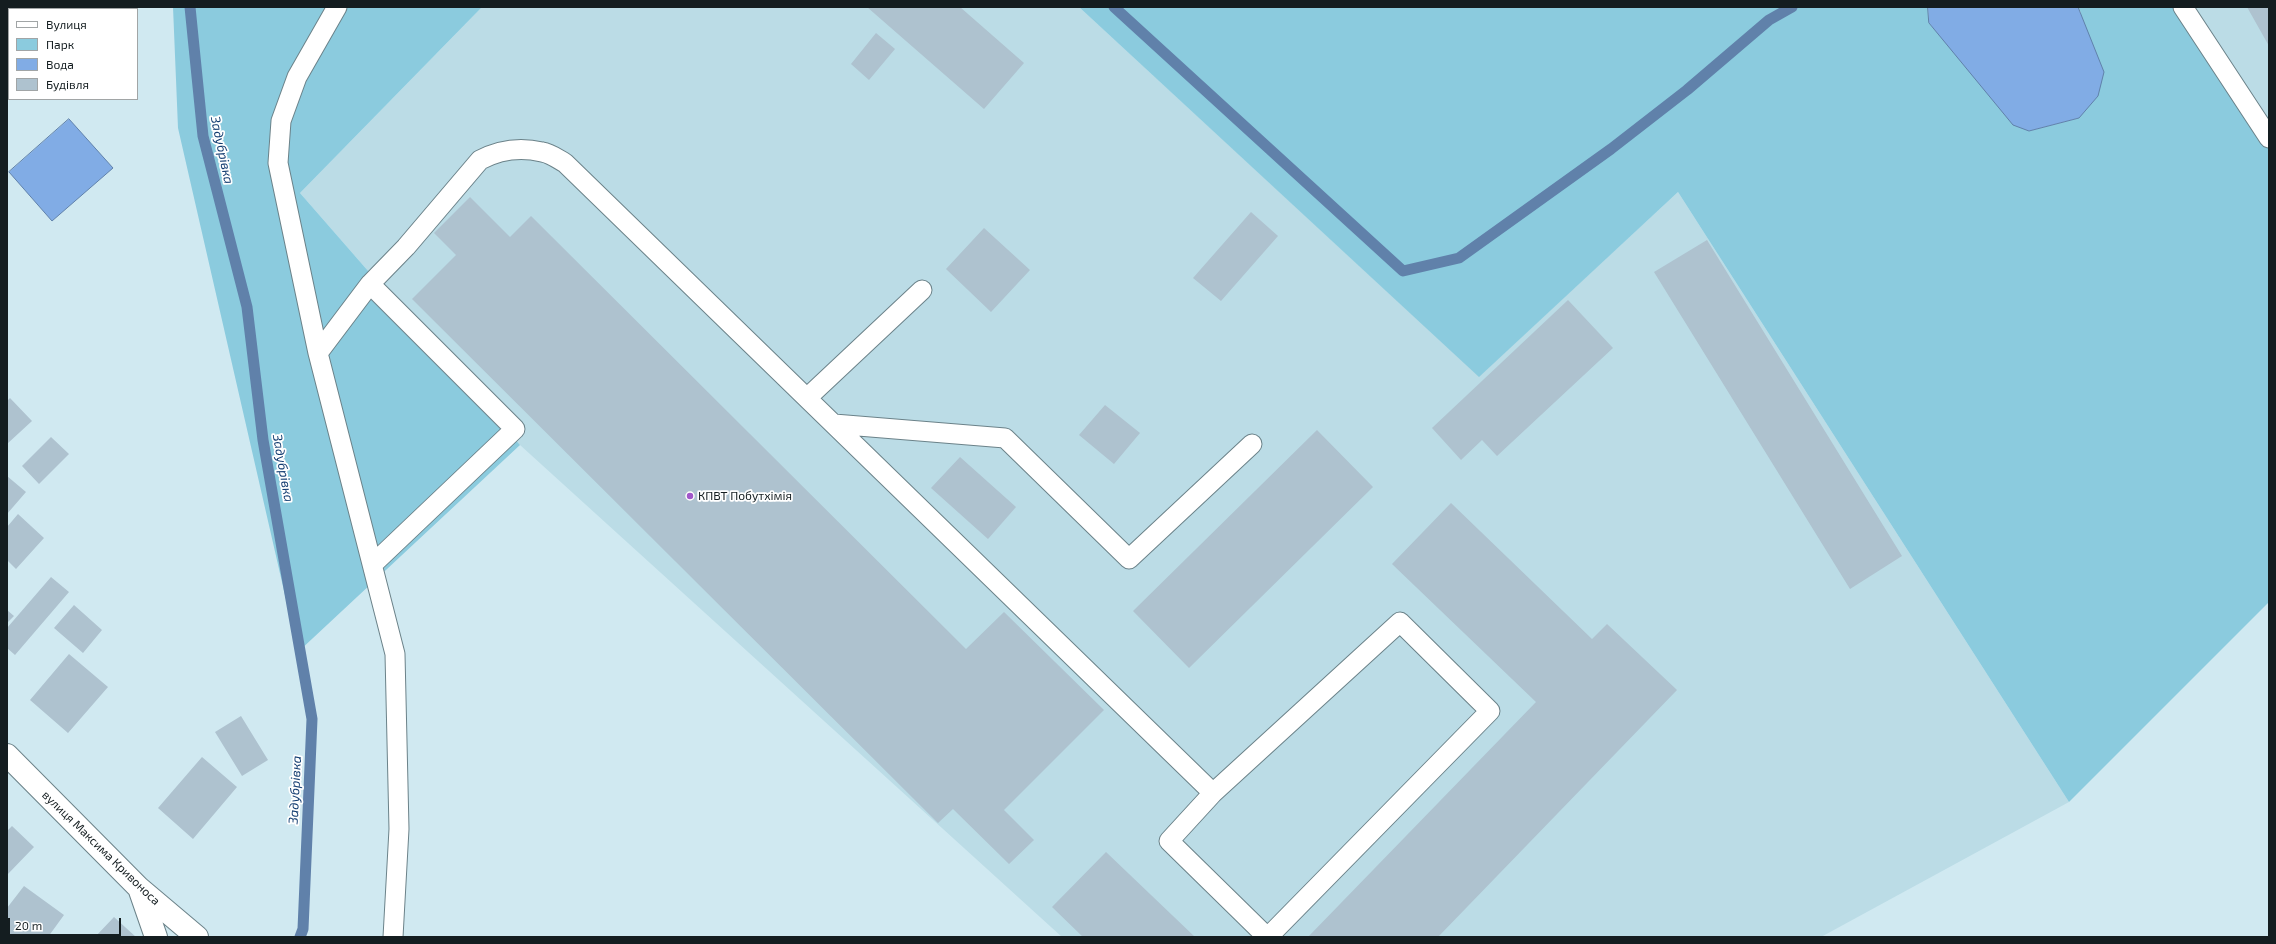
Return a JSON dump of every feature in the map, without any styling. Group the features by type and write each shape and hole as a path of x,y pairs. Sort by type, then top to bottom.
{"street":[{"name":"вулиця Максима Кривоноса","path":"7,755 139,888 197,937"},
{"path":"139,888 156,937"}],"lane":[{"path":"337,7 297,77 281,121 278,163 318,353 395,654 399,828 393,937"},
{"path":"2183,7 2269,138"},
{"path":"318,353 370,284 406,247 480,160 494,153 515,150 543,152 565,163 1214,793"},
{"path":"370,284 515,429 373,564"},
{"path":"807,398 922,290"},
{"path":"834,424 1005,438 1129,559 1252,444"},
{"path":"1400,622 1490,711 1267,937 1169,841 1214,793 1400,622"}],"shaded area":[{"path":"482,7 1079,7 1479,376 1678,192 2069,802 1821,937 1062,937 520,445 300,193"},
{"path":"2191,7 2269,7 2269,126"}],"green space":[{"path":"173,7 482,7 300,193 520,445 298,652 178,128"},
{"path":"1079,7 1928,7 1929,23 2029,131 2079,118 2081,13 2078,7 2191,7 2269,126 2269,602 2069,802 1678,192 1479,377"}],"water":[{"path":"1928,7 2078,7 2104,72 2098,96 2079,118 2029,131 2013,125 1929,23"},
{"path":"69,119 113,168 52,221 9,172"}],"building":[{"path":"867,7 960,7 1024,63 984,109"},
{"path":"2247,7 2269,7 2269,46"},
{"path":"876,33 895,49 869,80 851,64"},
{"path":"470,197 510,237 531,216 966,649 1004,612 1104,710 1004,810 1034,840 1009,864 953,809 938,823 412,299 456,255 434,233"},
{"path":"1251,212 1278,236 1221,301 1193,278"},
{"path":"984,228 1030,270 991,312 946,269"},
{"path":"1707,240 1902,556 1850,589 1654,272"},
{"path":"1568,300 1613,348 1497,456 1482,440 1461,460 1432,428"},
{"path":"10,398 32,421 7,444 7,401"},
{"path":"1105,405 1140,433 1114,464 1079,435"},
{"path":"1317,430 1373,487 1189,668 1133,611"},
{"path":"51,437 69,454 39,484 22,466"},
{"path":"960,457 1016,507 988,539 931,488"},
{"path":"7,476 26,492 7,514"},
{"path":"1451,503 1592,639 1607,624 1677,690 1438,937 1308,937 1536,702 1392,564"},
{"path":"18,514 44,538 16,569 7,560 7,527"},
{"path":"51,577 69,592 15,655 7,648 7,628"},
{"path":"74,605 102,630 83,653 54,628"},
{"path":"7,610 14,616 7,623"},
{"path":"69,654 108,687 68,733 30,700"},
{"path":"241,716 268,760 242,776 215,732"},
{"path":"202,757 237,787 193,839 158,808"},
{"path":"12,826 34,847 7,875 7,831"},
{"path":"1106,852 1195,937 1083,937 1052,907"},
{"path":"24,886 64,915 48,937 12,937 7,933 7,908"},
{"path":"114,917 136,937 95,937"}],"waterway":[{"name":"Задубрівка","path":"190,7 203,136 247,307 263,440 312,719 303,929 300,937"},
{"path":"1114,7 1403,271 1459,258 1611,149 1687,90 1769,20 1792,7"}],"place":[{"name":"КПВТ Побутхімія","path":"690,496"}]}
